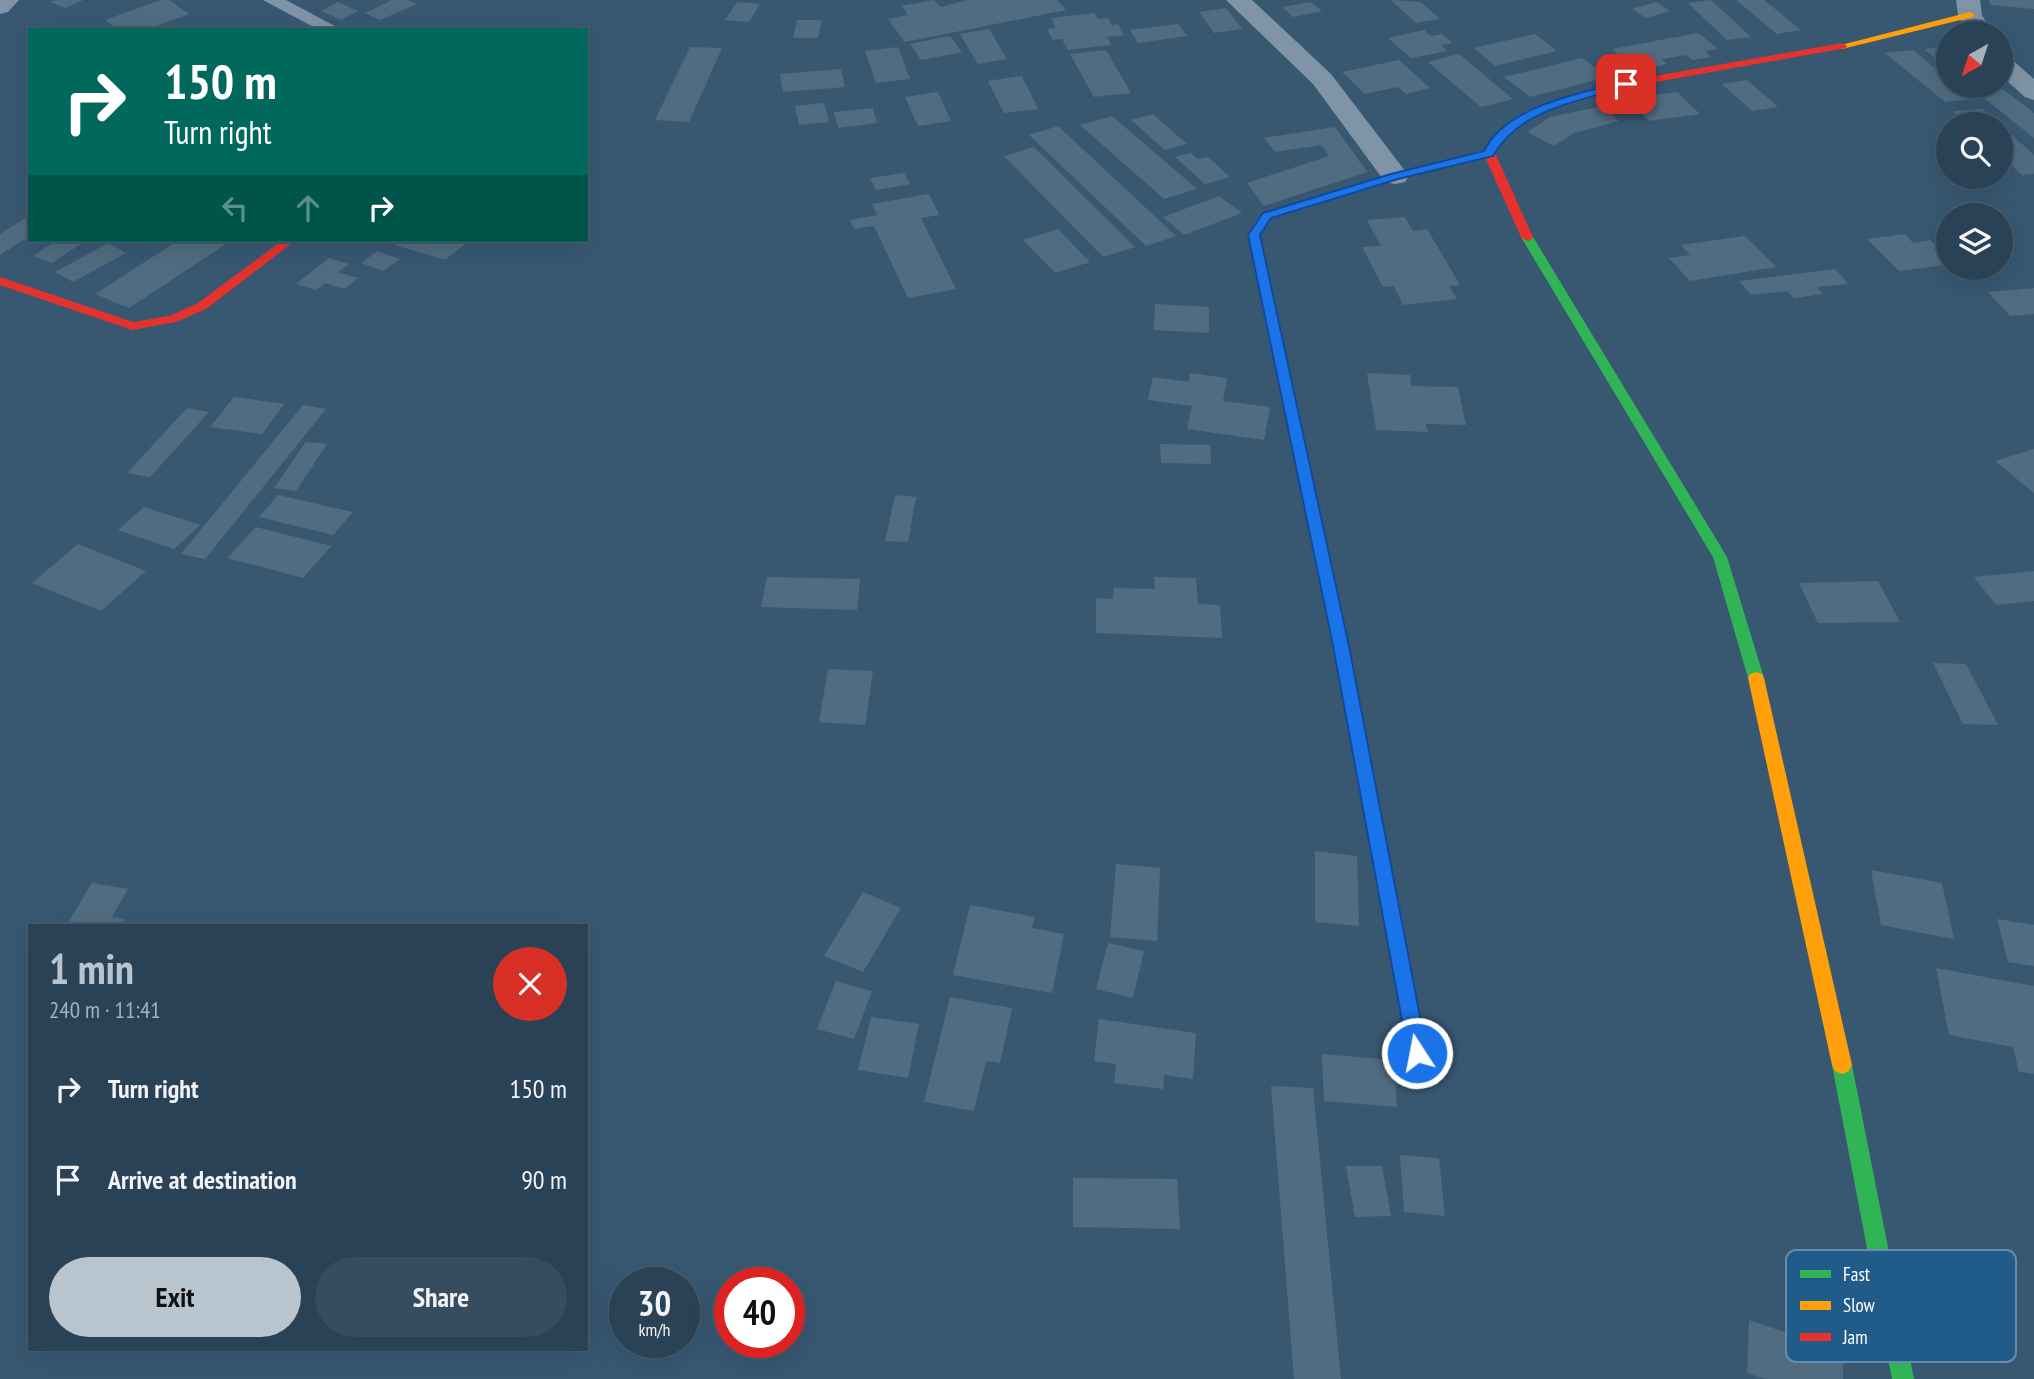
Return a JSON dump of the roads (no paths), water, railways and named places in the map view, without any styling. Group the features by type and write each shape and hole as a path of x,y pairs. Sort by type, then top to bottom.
{"street":[{"path":"0,7 7,0"},
{"path":"1238,0 1322,79 1395,176"},
{"path":"1878,1250 1834,1024 1764,708 1720,556 1519,224 1489,153 1494,141 1503,132 1536,111 1626,84 1869,41 1973,16"},
{"path":"2013,74 2034,93"},
{"path":"1417,1053 1341,646 1254,235 1267,216 1395,176 1489,153"},
{"path":"0,281 132,326 172,319 202,306 287,242"}],"lane":[{"path":"272,0 329,28"}]}
